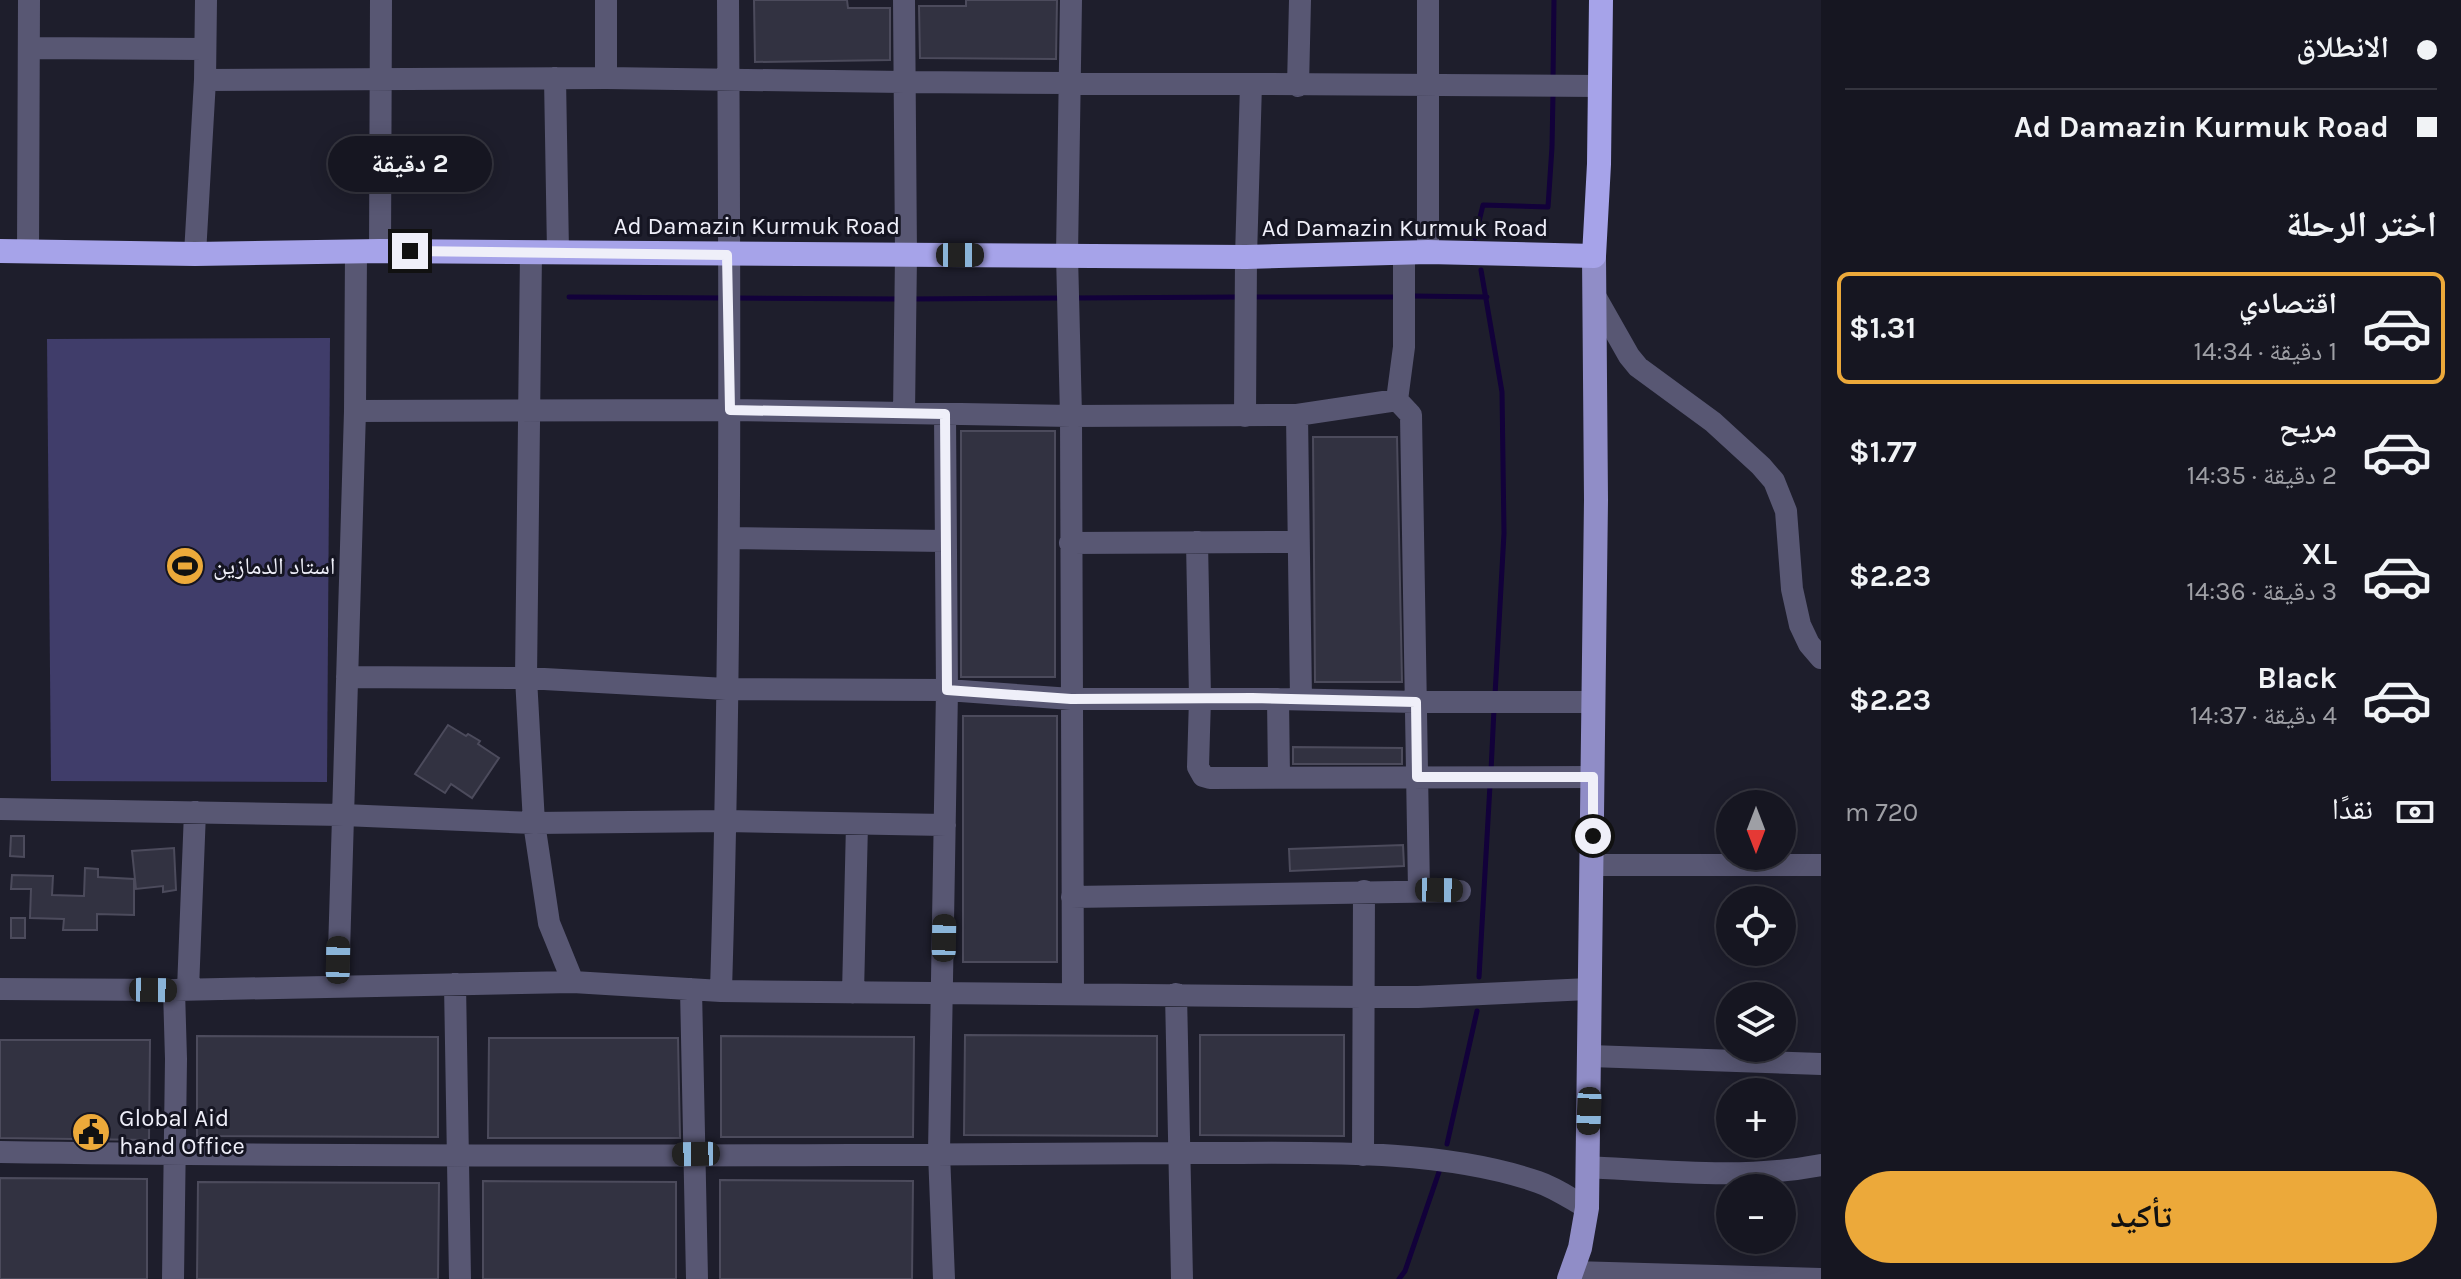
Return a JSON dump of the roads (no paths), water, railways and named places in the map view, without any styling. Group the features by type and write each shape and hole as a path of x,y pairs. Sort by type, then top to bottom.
{"highway":[{"path":"1594,256 1601,0"},
{"name":"Ad Damazin Kurmuk Road","path":"0,251 1246,257 1416,252 1594,256"}],"main road":[{"path":"1571,1276 1587,1208 1594,702 1594,256"}],"street":[{"path":"28,252 29,0"},
{"path":"195,254 205,80 206,0"},
{"path":"338,986 355,411 381,79 381,0"},
{"path":"606,0 606,78"},
{"path":"721,991 730,410 728,0"},
{"path":"904,0 904,413"},
{"path":"1071,0 1067,255 1071,416 1073,994"},
{"path":"1298,86 1300,0"},
{"path":"1397,400 1416,252 1429,85 1428,0"},
{"path":"30,48 205,49"},
{"path":"555,78 558,252"},
{"path":"205,80 606,78 1298,86 1600,86"},
{"path":"1245,416 1251,84"},
{"path":"531,252 526,678 534,823 549,923 573,982"},
{"path":"1595,296 1638,367 1713,422 1774,481 1786,511 1792,589 1800,625 1809,644 1821,658"},
{"path":"355,411 730,410 1245,416 1297,415 1397,400"},
{"path":"1397,400 1411,415 1419,890"},
{"path":"944,1279 939,1153 947,690 945,414"},
{"path":"1297,415 1301,699"},
{"path":"729,538 945,541"},
{"path":"1197,542 1199,772 1210,778 1593,777"},
{"path":"1070,543 1298,542"},
{"path":"347,677 526,678 726,689 947,690 1071,699 1594,702"},
{"path":"1278,699 1279,777"},
{"path":"0,809 343,815 534,823 726,821 945,825"},
{"path":"173,1279 176,1059 195,812"},
{"path":"853,993 857,824"},
{"path":"1592,865 1821,865"},
{"path":"1363,1155 1364,891"},
{"path":"1072,897 1460,891"},
{"path":"0,989 181,990 573,982 721,991 1363,997 1589,989"},
{"path":"455,984 460,1279"},
{"path":"691,989 697,1279"},
{"path":"1176,994 1182,1279"},
{"path":"1590,1056 1821,1064"},
{"path":"0,1152 457,1156 1313,1153 1401,1157 1478,1167 1534,1180 1587,1208"},
{"path":"1587,1167 1729,1175 1821,1165"},
{"path":"1571,1276 1821,1279"}],"waterway":[{"path":"1553,79 1554,0"},
{"path":"1475,238 1483,205 1548,207 1553,93"},
{"path":"1481,270 1502,392 1504,533 1495,695"},
{"path":"1413,296 1487,297"},
{"path":"569,297 724,298"},
{"path":"1074,298 1240,297"},
{"path":"1250,297 1397,297"},
{"path":"734,298 900,299"},
{"path":"910,299 1064,298"},
{"path":"1491,771 1494,709"},
{"path":"1479,977 1490,785"},
{"path":"1447,1144 1477,1011"},
{"path":"1399,1279 1405,1271 1439,1172"}],"place":[{"name":"استاد الدمازين","path":"185,566"},
{"name":"Global Aid hand Office","path":"91,1132"}]}
